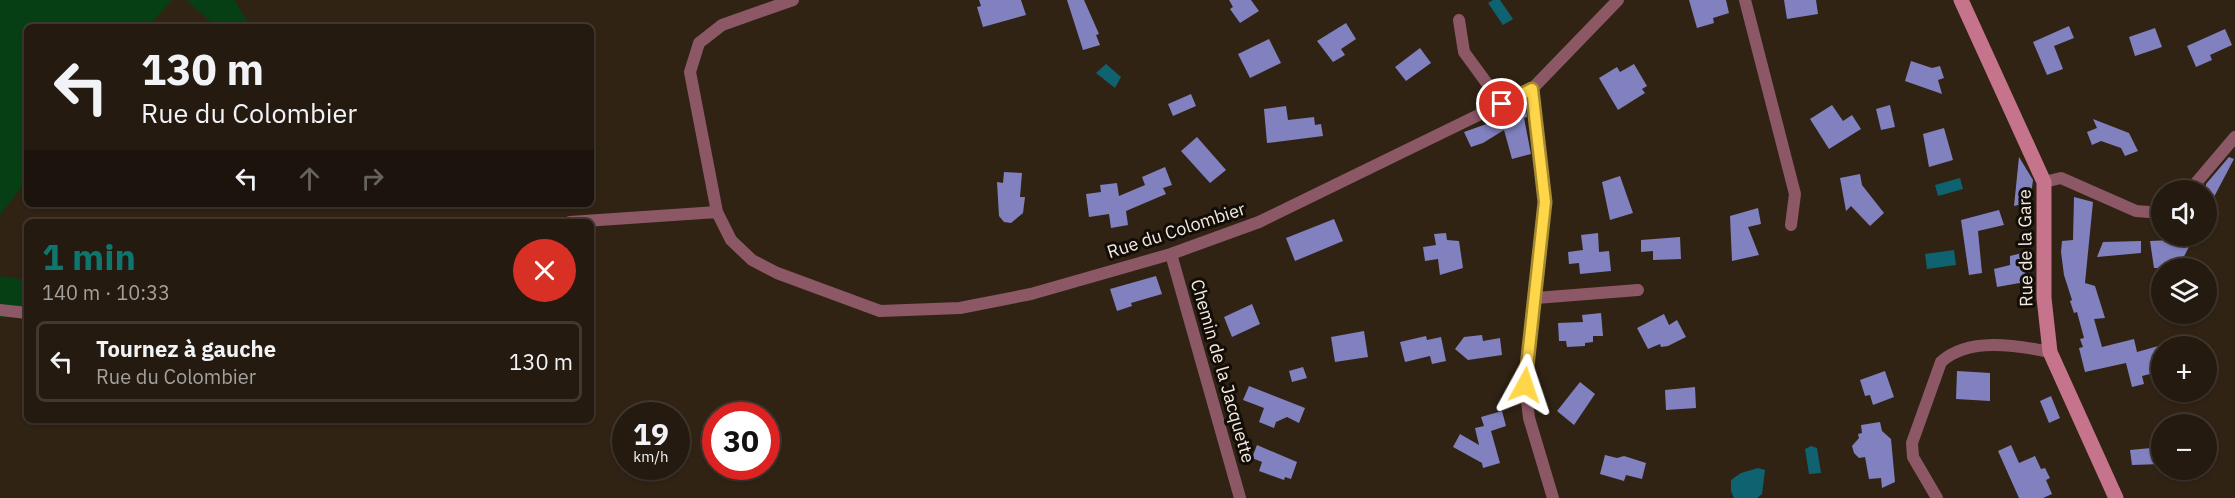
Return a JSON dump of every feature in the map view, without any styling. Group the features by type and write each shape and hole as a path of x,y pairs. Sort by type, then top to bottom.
{"street":[{"name":"Rue du Colombier","path":"793,0 765,4 722,25 699,43 690,72 717,212 731,240 752,260 777,273 880,311 960,308 1031,294 1171,254 1259,222 1532,89 1618,0"},
{"path":"1745,0 1795,194 1791,225"},
{"name":"Rue de la Gare","path":"1961,0 2044,182 2044,298 2050,352 2116,498"},
{"path":"1459,20 1464,52 1502,104"},
{"path":"1532,89 1545,202 1525,385 1529,418 1553,498"},
{"path":"2198,180 2235,137"},
{"path":"2044,182 2061,178 2136,211 2151,212"},
{"path":"594,220 717,212"},
{"name":"Chemin de la Jacquette","path":"1171,254 1240,498"},
{"path":"1536,298 1638,290"},
{"path":"0,310 24,313"},
{"path":"1937,498 1912,457 1912,443 1941,362 1951,353 2005,343 2050,352"}],"green space":[{"path":"0,0 172,0 151,24 24,24 24,184 0,215"},
{"path":"186,0 235,0 248,24 214,24"},
{"path":"0,276 24,280 24,317 0,318"}],"water":[{"path":"1500,0 1513,19 1503,25 1488,3"},
{"path":"1106,64 1121,77 1115,88 1096,73"},
{"path":"1960,178 1963,189 1938,196 1935,185"},
{"path":"1954,250 1956,265 1927,269 1925,254"},
{"path":"1811,446 1817,448 1821,473 1809,474 1805,449"},
{"path":"1758,468 1765,470 1762,494 1757,498 1734,498 1731,491 1731,480 1741,473"}],"building":[{"path":"979,0 1021,0 1026,15 983,27 977,7 981,6"},
{"path":"1067,0 1084,0 1099,34 1096,35 1100,45 1083,50"},
{"path":"1229,0 1251,0 1259,11 1240,23 1230,9 1233,7"},
{"path":"1689,0 1726,0 1729,13 1713,18 1714,23 1697,28"},
{"path":"1784,0 1816,0 1818,14 1787,19"},
{"path":"1346,23 1356,39 1341,49 1345,55 1333,62 1317,41"},
{"path":"2069,26 2074,38 2054,46 2063,69 2047,75 2033,42"},
{"path":"2155,28 2162,47 2135,56 2129,37"},
{"path":"2225,29 2232,45 2210,55 2212,60 2196,67 2187,46"},
{"path":"1269,39 1281,63 1250,78 1238,54"},
{"path":"1420,48 1431,63 1406,81 1395,67"},
{"path":"1911,61 1932,68 1940,66 1944,78 1938,80 1942,94 1905,81"},
{"path":"1634,64 1647,86 1642,89 1645,93 1618,110 1599,78 1617,67 1620,72"},
{"path":"1191,94 1196,106 1173,116 1168,104"},
{"path":"1832,105 1843,121 1852,115 1861,129 1829,149 1810,119"},
{"path":"1890,105 1895,127 1881,130 1876,109"},
{"path":"1286,106 1288,120 1314,117 1315,125 1321,124 1323,136 1267,143 1264,109"},
{"path":"1526,110 1527,117 1524,118 1531,154 1512,159 1504,130 1483,143 1471,147 1464,132"},
{"path":"2093,119 2129,133 2138,151 2125,156 2121,148 2101,141 2092,145 2087,132 2097,128"},
{"path":"1944,128 1953,160 1929,167 1923,134"},
{"path":"1197,137 1226,170 1210,183 1181,151"},
{"path":"2019,157 2033,180 2030,202 2014,206"},
{"path":"2229,157 2234,159 2217,191 2217,180 2209,180"},
{"path":"1165,167 1172,185 1163,188 1166,194 1126,211 1128,225 1111,228 1109,214 1089,217 1086,194 1101,192 1100,185 1117,183 1119,196 1145,185 1142,177"},
{"path":"1004,172 1022,173 1020,197 1025,197 1023,213 1011,223 1004,222 999,216 997,182 1003,183"},
{"path":"1860,174 1862,185 1884,213 1870,226 1851,206 1846,211 1840,178"},
{"path":"1620,176 1633,213 1610,220 1602,182"},
{"path":"2074,197 2093,202 2085,283 2095,286 2105,318 2094,319 2102,347 2134,339 2137,352 2151,348 2151,374 2142,376 2144,384 2132,387 2126,363 2085,372 2079,348 2083,347 2080,339 2084,338 2077,312 2074,313 2070,301 2072,300 2064,275 2061,252 2062,241 2073,240"},
{"path":"1758,208 1761,224 1748,227 1759,255 1732,261 1730,216"},
{"path":"1999,210 2004,225 1978,231 1982,273 1969,275 1961,220"},
{"path":"1334,219 1343,241 1295,261 1286,238"},
{"path":"1446,233 1447,240 1459,241 1463,268 1440,275 1438,259 1425,261 1423,247 1436,245 1434,234"},
{"path":"1598,233 1599,252 1609,251 1611,271 1580,274 1579,263 1569,264 1568,252 1583,250 1581,235"},
{"path":"1680,237 1681,259 1653,260 1653,251 1641,252 1641,240"},
{"path":"2141,241 2141,253 2097,257 2103,242"},
{"path":"2150,241 2151,246 2189,246 2183,258 2153,258"},
{"path":"2026,252 2031,281 1997,287 1994,269 2010,265 2010,256"},
{"path":"1156,276 1162,294 1131,303 1132,306 1117,311 1110,289"},
{"path":"1252,304 1260,324 1232,337 1224,317"},
{"path":"1601,313 1603,336 1593,336 1593,342 1585,343 1585,346 1567,347 1566,341 1559,341 1558,323 1583,322 1582,315"},
{"path":"1664,314 1669,325 1677,320 1686,337 1668,346 1661,347 1660,344 1648,349 1637,328"},
{"path":"1364,331 1368,357 1335,362 1331,337"},
{"path":"1482,335 1483,341 1500,338 1502,355 1468,360 1455,349 1464,337"},
{"path":"1426,336 1427,340 1441,337 1446,361 1432,364 1430,356 1405,362 1400,342"},
{"path":"1303,367 1307,378 1292,382 1289,371"},
{"path":"1885,371 1894,397 1873,405 1870,395 1865,396 1860,380"},
{"path":"1957,371 1990,373 1990,401 1956,399"},
{"path":"1580,382 1595,394 1574,425 1557,411"},
{"path":"1249,386 1305,408 1299,423 1287,417 1276,422 1274,428 1259,422 1264,408 1243,400"},
{"path":"1695,387 1696,408 1666,410 1665,390"},
{"path":"2051,396 2060,418 2049,423 2040,401"},
{"path":"1502,411 1506,426 1491,431 1500,463 1483,468 1482,463 1453,447 1460,434 1479,445 1475,428 1484,426 1481,417"},
{"path":"1880,422 1882,431 1891,439 1895,482 1882,488 1881,478 1869,479 1865,457 1859,458 1852,446 1859,438 1858,434 1862,433 1861,425"},
{"path":"1257,445 1297,462 1291,479 1285,477 1284,480 1259,471 1262,462 1252,458"},
{"path":"2011,445 2019,463 2035,456 2041,469 2045,468 2050,478 2046,480 2052,494 2043,498 2019,498 1998,451"},
{"path":"2151,448 2151,464 2132,465 2130,450"},
{"path":"1605,455 1617,458 1624,456 1646,463 1642,479 1626,475 1624,481 1600,474"}],"route":[{"path":"1502,104 1532,89 1545,202 1525,385"}]}
